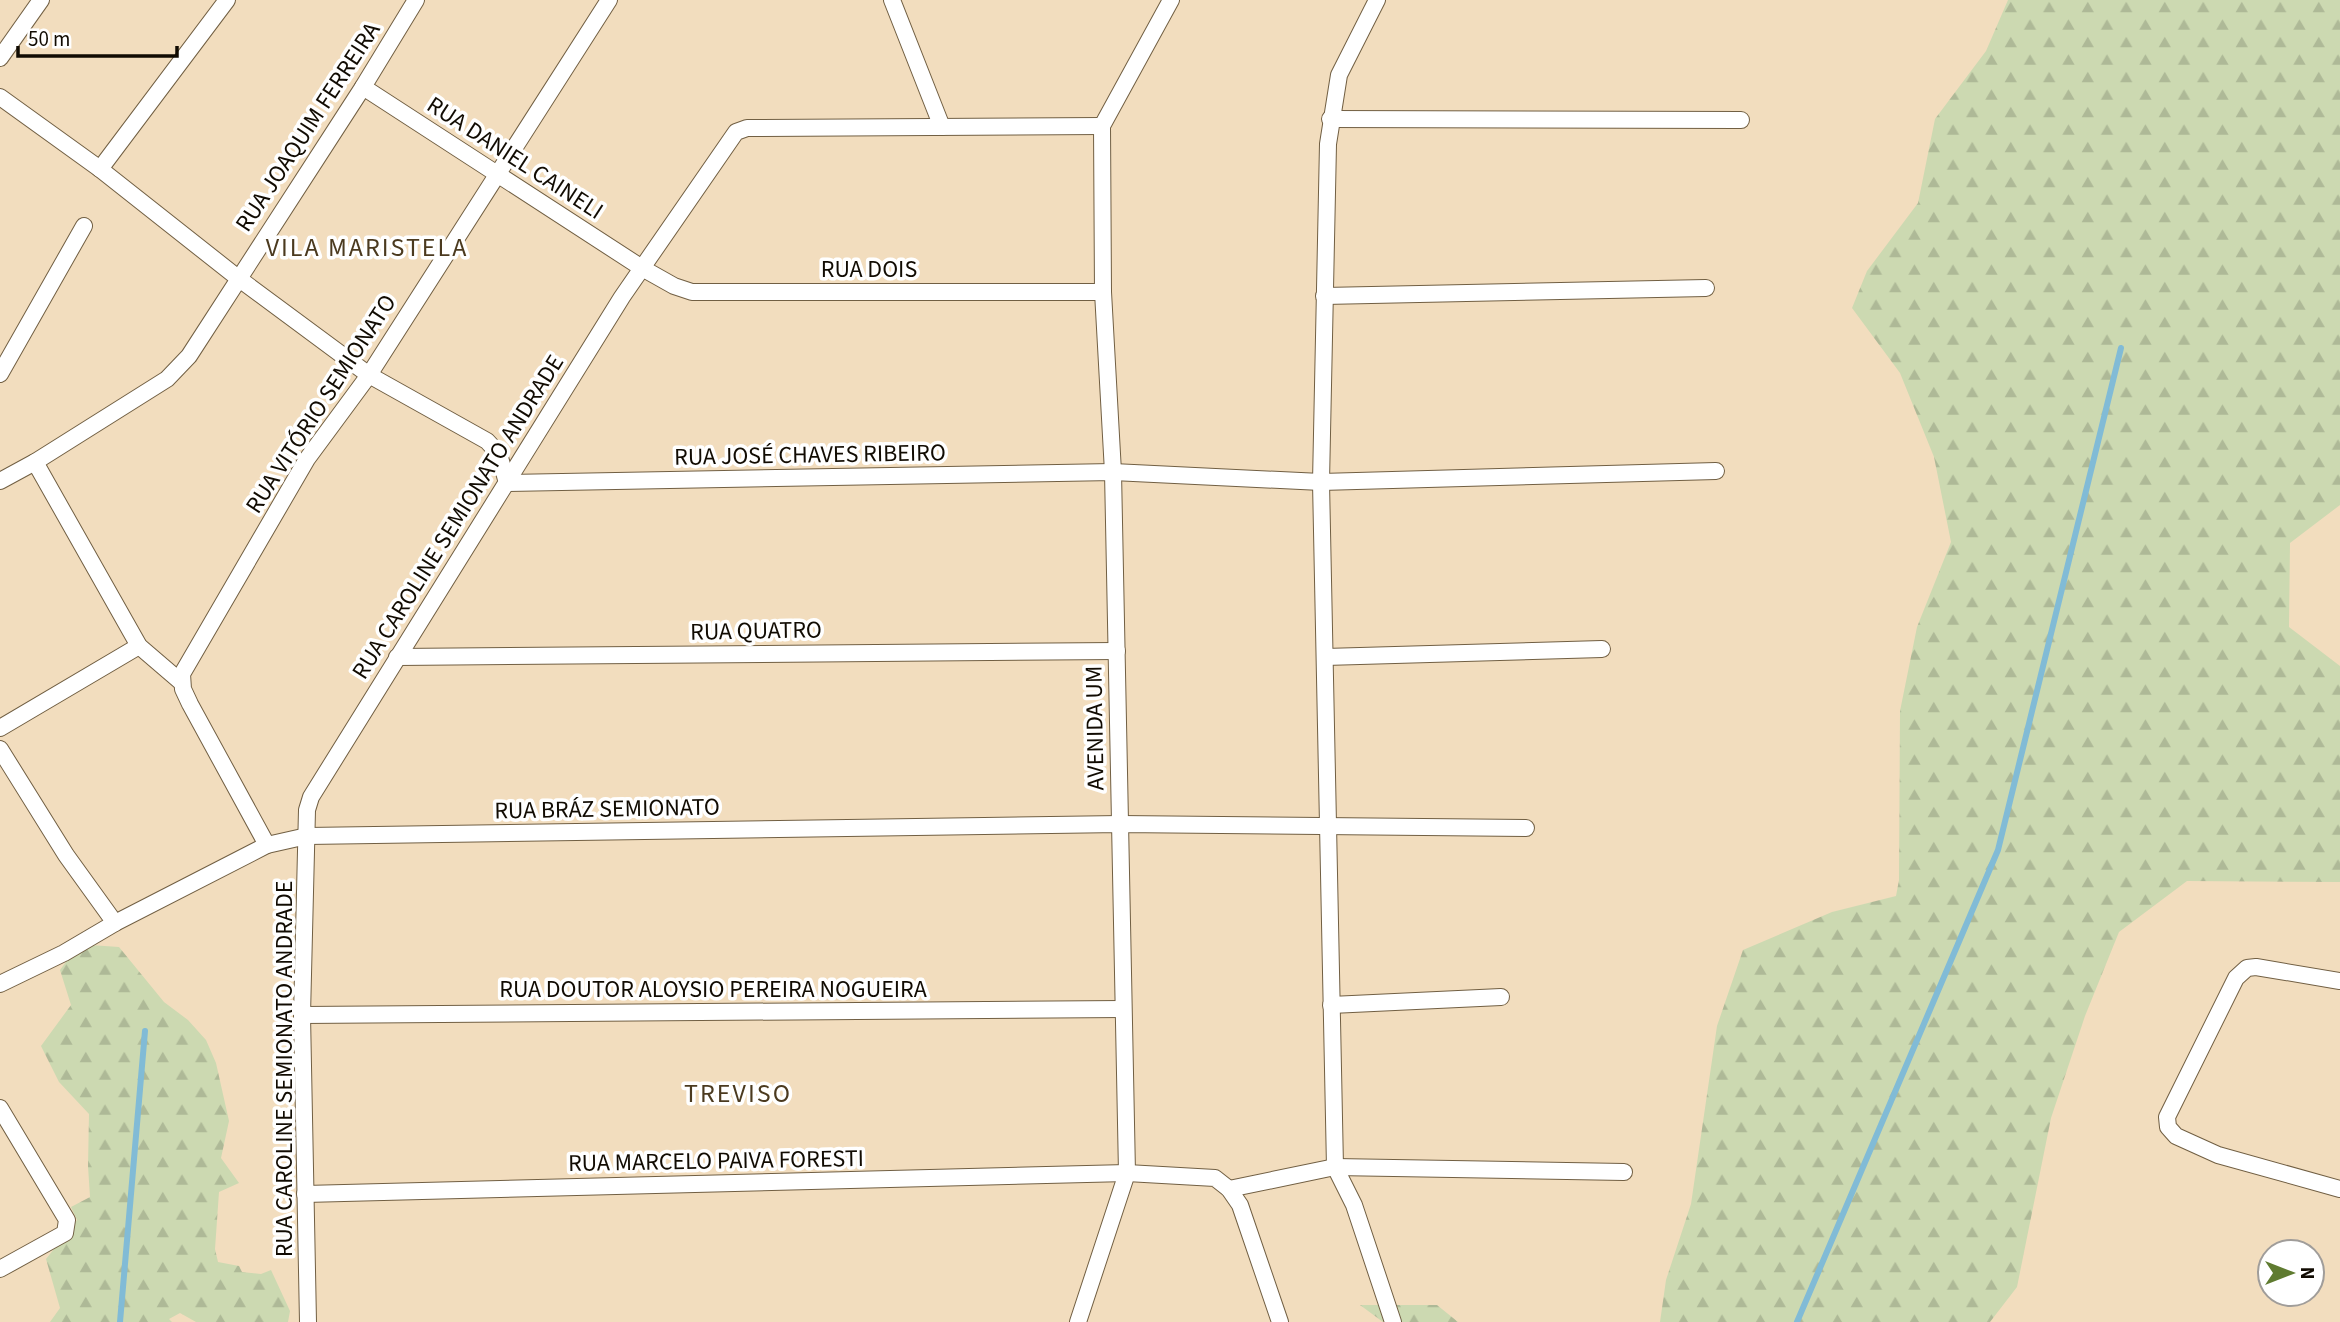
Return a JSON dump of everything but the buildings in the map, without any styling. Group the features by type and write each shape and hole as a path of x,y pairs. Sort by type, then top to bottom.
{"street":[{"path":"0,58 41,0"},
{"path":"100,169 227,0"},
{"name":"RUA JOAQUIM FERREIRA","path":"0,481 36,462 167,380 189,356 416,0"},
{"name":"RUA VITÓRIO SEMIONATO","path":"181,682 182,674 307,459 369,375 609,0"},
{"path":"892,0 943,127"},
{"path":"1102,126 1171,0"},
{"path":"1377,0 1339,75 1331,118 1328,144 1321,482 1335,1167 1354,1205 1393,1322"},
{"name":"RUA DANIEL CAINELI","path":"363,87 642,268"},
{"path":"0,97 100,169 238,278 369,375 487,441 499,454 507,483"},
{"path":"1331,118 1741,120"},
{"name":"RUA CAROLINE SEMIONATO ANDRADE","path":"308,1322 302,1015 307,810 315,787 642,268 736,132 747,128 1102,126"},
{"name":"AVENIDA UM","path":"1078,1322 1127,1173 1114,472 1103,292 1102,126"},
{"path":"0,374 84,226"},
{"name":"RUA DOIS","path":"642,268 674,286 692,292 1103,292"},
{"path":"1324,296 1706,288"},
{"path":"36,462 139,646 181,682 190,704 267,845"},
{"name":"RUA JOSÉ CHAVES RIBEIRO","path":"507,483 1114,472 1321,482 1716,471"},
{"path":"0,728 139,646"},
{"path":"1325,657 1602,649"},
{"name":"RUA QUATRO","path":"397,657 1117,651"},
{"path":"0,749 66,855 115,923"},
{"name":"RUA BRÁZ SEMIONATO","path":"0,984 267,845 307,836 1120,824 1526,828"},
{"path":"2340,981 2256,967 2242,972 2236,978 2167,1117 2168,1127 2175,1136 2218,1156 2340,1189"},
{"path":"1331,1005 1501,997"},
{"name":"RUA DOUTOR ALOYSIO PEREIRA NOGUEIRA","path":"302,1015 1123,1009"},
{"path":"0,1108 67,1220 65,1233 0,1269"},
{"path":"1274,1317 1240,1205 1229,1189 1335,1167 1624,1172"},
{"name":"RUA MARCELO PAIVA FORESTI","path":"305,1194 1127,1173 1215,1178 1229,1189"}],"green space":[{"path":"2008,0 2340,0 2340,505 2290,543 2289,627 2340,666 2340,882 2187,881 2119,932 2085,1016 2051,1118 2017,1287 1990,1322 1660,1322 1666,1280 1691,1204 1717,1026 1743,950 1832,912 1896,896 1899,880 1900,711 1917,627 1951,542 1934,457 1900,373 1852,308 1867,271 1918,203 1935,119 1986,51"},
{"path":"90,945 119,947 164,1002 188,1020 206,1040 216,1063 229,1121 221,1158 239,1183 219,1192 215,1249 218,1262 239,1266 242,1272 261,1274 271,1270 290,1311 288,1322 196,1322 180,1313 169,1319 172,1322 50,1322 60,1308 46,1259 77,1220 71,1207 90,1197 89,1114 59,1082 41,1046 71,1005 60,970 71,955"},
{"path":"1360,1305 1437,1305 1458,1322 1383,1322"}],"waterway":[{"path":"1797,1322 1998,850 2121,348"},
{"path":"120,1322 145,1031"}],"district":[{"name":"VILA MARISTELA","path":"367,247"},
{"name":"TREVISO","path":"738,1093"}]}
